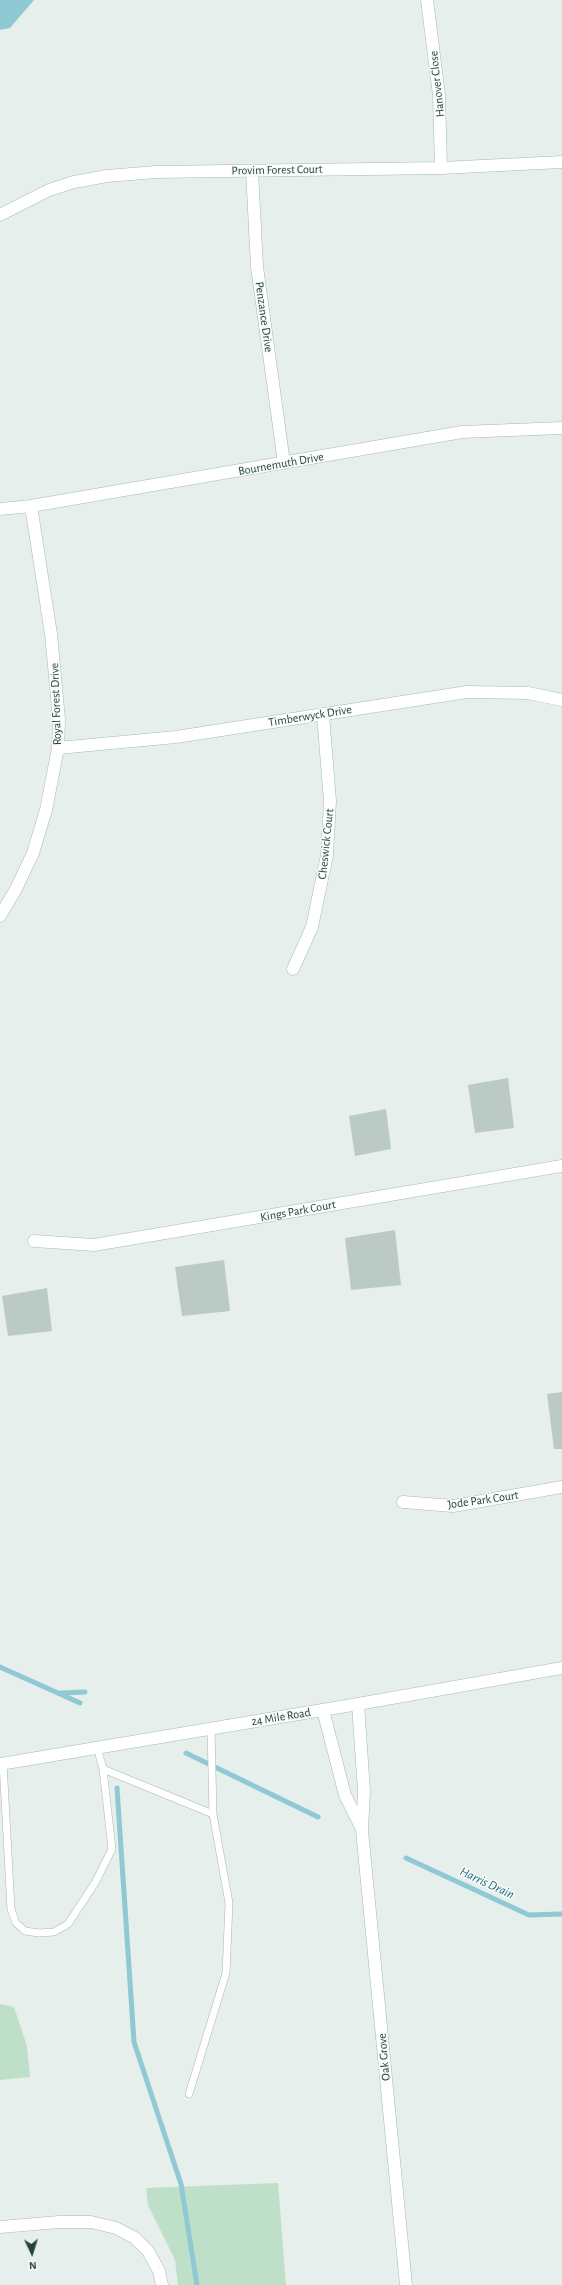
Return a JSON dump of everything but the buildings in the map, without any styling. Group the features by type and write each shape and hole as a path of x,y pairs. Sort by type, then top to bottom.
{"street":[{"name":"Hanover Close","path":"427,0 439,95 441,168"},
{"name":"Provim Forest Court","path":"0,215 49,190 74,182 107,176 156,172 441,168 562,162"},
{"name":"Penzance Drive","path":"252,171 257,267 284,463"},
{"name":"Bournemuth Drive","path":"0,509 31,506 462,432 562,428"},
{"name":"Royal Forest Drive","path":"0,916 16,889 33,853 46,810 58,748 58,704 52,634 31,506"},
{"name":"Timberwyck Drive","path":"58,748 176,737 467,692 528,693 562,700"},
{"name":"Cheswick Court","path":"293,969 312,927 327,855 330,801 323,715"},
{"name":"Kings Park Court","path":"34,1241 94,1245 562,1166"},
{"name":"Jode Park Court","path":"403,1502 453,1506 562,1487"},
{"name":"24 Mile Road","path":"1,1764 562,1668"},
{"name":"Oak Grove","path":"358,1704 364,1791 362,1830 406,2285"},
{"name":"Oak Grove","path":"323,1710 345,1795 362,1830"},
{"path":"0,2227 59,2222 91,2222 116,2228 135,2238 148,2250 158,2271 162,2285"}],"lane":[{"path":"189,2094 226,1973 229,1903 213,1814 210,1771 211,1729"},
{"path":"1,1764 11,1909 16,1923 25,1931 39,1933 54,1932 68,1924 95,1883 112,1849 103,1769 97,1747"},
{"path":"103,1769 213,1814"}],"green space":[{"path":"0,2004 14,2007 27,2046 30,2077 0,2080"},
{"path":"278,2183 286,2285 178,2285 175,2260 148,2205 146,2188"}],"water":[{"path":"0,0 34,0 10,28 0,30"}],"waterway":[{"name":"Harris Drain","path":"0,1667 80,1703"},
{"name":"Harris Drain","path":"60,1693 85,1692"},
{"name":"Harris Drain","path":"186,1753 318,1817"},
{"path":"117,1788 134,2042 181,2184 197,2285"},
{"name":"Harris Drain","path":"406,1858 529,1915 562,1914"}]}
